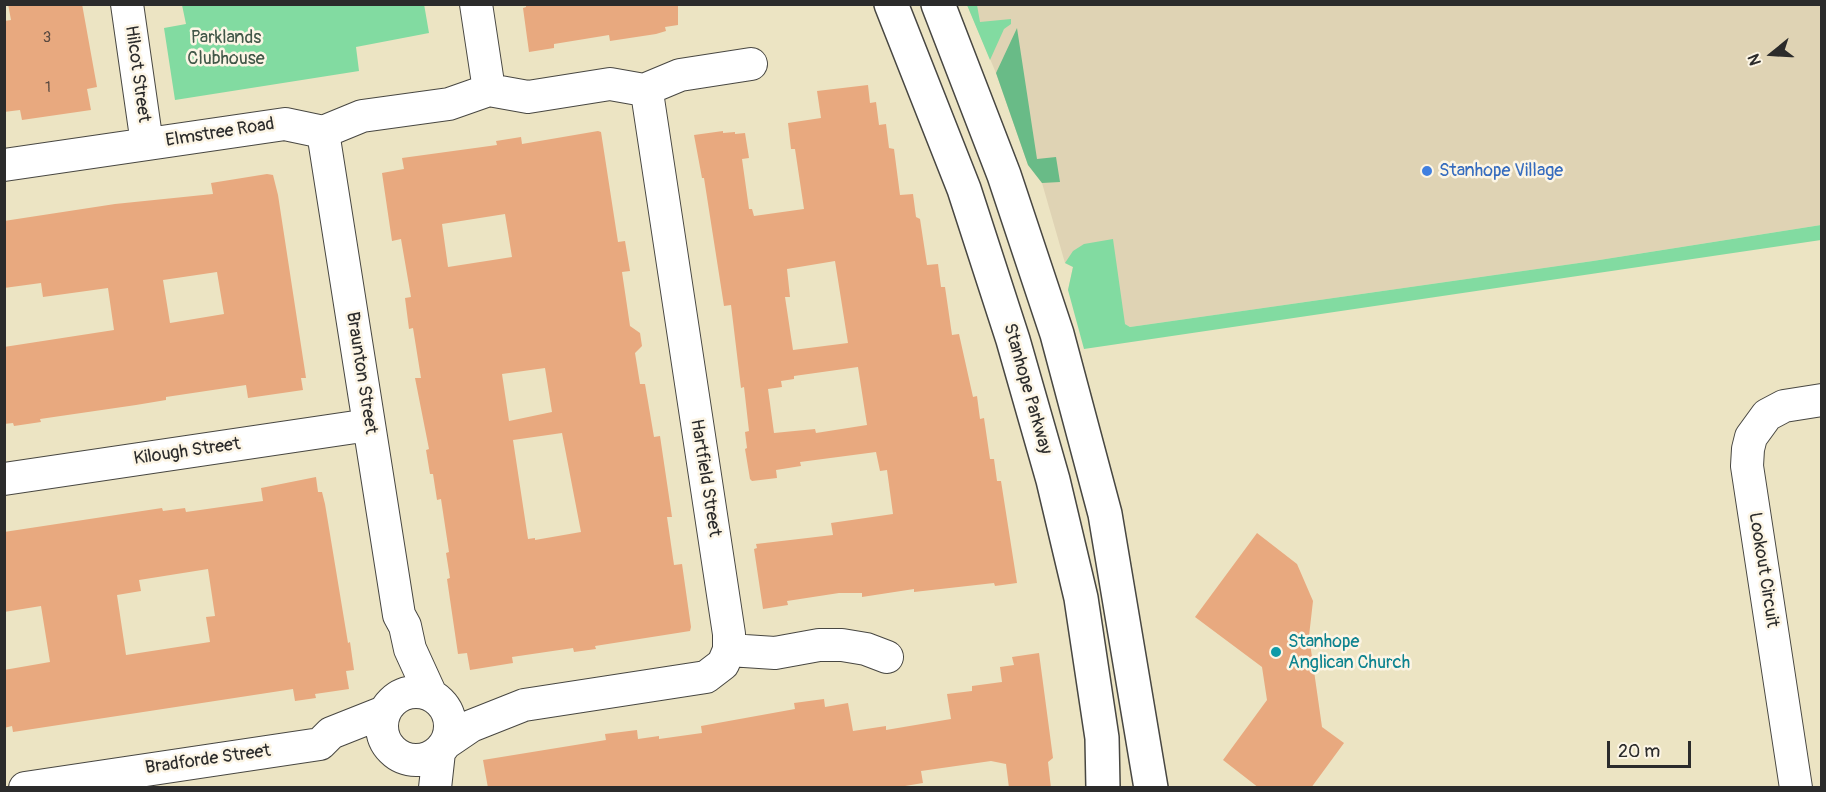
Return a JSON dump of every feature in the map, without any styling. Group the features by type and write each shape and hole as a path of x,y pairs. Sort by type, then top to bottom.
{"main road":[{"name":"Stanhope Parkway","path":"891,4 964,189 1014,340 1053,480 1081,598 1102,738 1103,788"},
{"path":"938,4 1004,175 1057,334 1105,514 1151,788"}],"street":[{"name":"Hilcot Street","path":"127,4 147,144"},
{"path":"476,4 489,90"},
{"path":"323,132 362,116 448,104 489,90 528,97 610,84 644,90 680,75 751,64"},
{"name":"Hartfield Street","path":"644,90 648,99 727,623 729,650"},
{"name":"Elmstree Road","path":"4,165 285,124 323,132"},
{"name":"Braunton Street","path":"323,132 399,615 405,626 410,649 435,698"},
{"name":"Lookout Circuit","path":"1796,788 1748,466 1748,449 1751,437 1767,415 1785,406 1821,400"},
{"name":"Kilough Street","path":"4,479 369,425"},
{"name":"Braunton Street","path":"387,707 396,673 395,627 399,615"},
{"path":"396,753 421,760 471,726 524,705 697,680 723,664 729,650 775,653 819,645 842,645 866,649 888,657"},
{"path":"416,788 382,731 387,707 411,692 466,704 511,701 524,705"},
{"path":"435,698 450,721 442,747 435,788"},
{"name":"Bradforde Street","path":"320,744 331,733 387,707"},
{"name":"Bradforde Street","path":"25,788 320,744 333,750 362,747 396,753"}],"shaded area":[{"name":"Stanhope Village","path":"967,5 1821,5 1821,225 1593,261 1130,327 1068,290 1073,267 1065,263 1042,183 1028,165 996,73"}],"green space":[{"name":"Parklands Clubhouse","path":"424,4 429,33 356,47 359,71 175,100 164,28 186,24 182,5"},
{"path":"967,5 977,5 980,22 1011,19 1011,24 1004,29 990,60"},
{"path":"1017,28 1037,159 1056,157 1060,182 1042,183 1028,165 996,73"},
{"path":"1821,225 1821,240 1084,349 1068,290 1073,267 1065,263 1073,251 1084,244 1113,239 1125,324 1130,327 1593,261"}],"building":[{"path":"8,4 82,4 97,87 87,89 91,110 22,120 20,110 4,112 4,21 11,20"},
{"path":"526,4 678,4 678,25 665,27 666,31 656,34 610,41 609,35 554,44 554,48 529,52 523,8"},
{"path":"868,85 870,103 876,102 879,125 886,124 889,148 894,149 900,195 913,194 916,217 920,219 927,265 938,264 941,287 945,287 952,335 959,334 973,397 977,396 980,419 984,418 990,459 994,459 997,481 1001,481 1017,583 995,586 994,583 914,592 914,589 862,597 862,593 839,593 787,601 788,605 763,609 754,549 757,548 756,544 833,535 831,523 893,514 887,470 880,471 876,452 800,462 801,466 776,470 777,478 752,481 750,479 745,449 747,448 745,432 749,431 744,387 741,388 731,305 724,306 704,178 702,178 694,135 723,131 723,133 745,133 749,158 742,159 749,209 752,209 754,216 804,209 795,149 791,149 788,123 821,118 817,91","holes":["835,261 848,343 793,350 785,297 790,297 787,269","858,367 867,425 816,433 815,429 774,433 768,389 782,387 781,381 794,379 794,376"]},
{"path":"601,132 618,242 625,241 630,271 622,272 630,326 640,333 642,346 635,353 640,384 645,384 654,437 660,436 672,517 667,517 674,565 682,564 691,627 690,631 595,646 596,649 574,652 573,648 512,657 513,663 470,670 467,653 458,654 447,579 450,578 446,553 449,552 441,499 437,500 433,474 430,474 426,450 429,449 415,378 421,378 413,328 409,329 405,298 411,297 401,239 392,241 382,173 404,169 402,158 497,145 496,141 521,137 522,144","holes":["505,214 512,257 448,267 442,224","545,368 552,412 509,421 502,374","562,433 581,532 535,540 535,538 528,539 513,440"]},
{"path":"273,175 306,378 301,378 303,390 248,398 246,385 166,397 166,400 136,405 40,419 41,422 14,426 13,423 4,424 4,347 114,330 108,288 43,297 41,283 4,288 4,221 115,204 213,194 211,183","holes":["217,272 224,314 170,323 163,280"]},
{"path":"316,477 318,492 322,492 325,504 348,643 350,642 354,670 346,671 349,689 315,694 316,698 295,701 293,689 13,732 12,726 4,728 4,670 50,662 41,606 4,612 4,532 162,508 163,511 185,508 186,512 263,501 261,488","holes":["208,569 215,616 206,617 210,642 126,655 117,595 141,591 139,580"]},
{"name":"Stanhope Anglican Church","path":"1257,533 1297,564 1313,601 1309,636 1322,727 1344,743 1311,788 1259,788 1223,760 1267,700 1262,667 1195,617"},
{"path":"1039,653 1053,758 1048,762 1051,788 1009,788 1006,764 991,761 921,771 923,783 893,788 488,788 483,760 606,740 605,734 637,730 638,739 659,736 659,739 702,733 701,726 795,709 794,703 824,699 825,707 848,703 853,731 886,726 886,730 951,719 947,694 972,691 972,686 1002,682 1000,667 1014,665 1012,657"}],"place":[{"name":"Stanhope Village","path":"1427,171"},
{"name":"Stanhope Anglican Church","path":"1276,652"}]}
